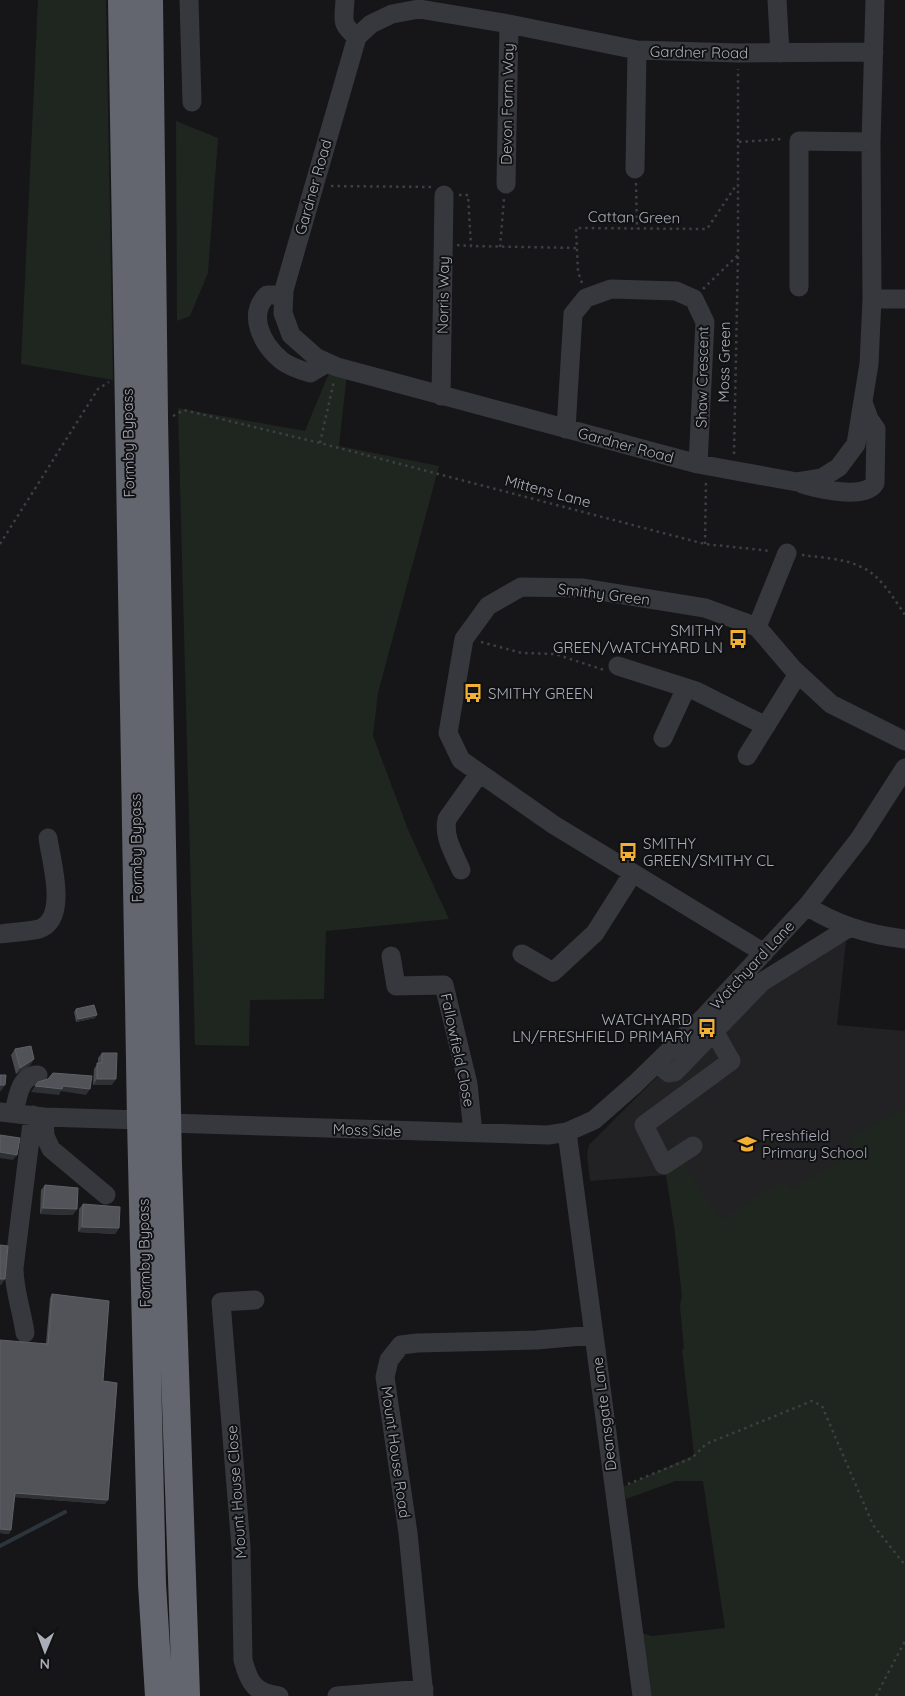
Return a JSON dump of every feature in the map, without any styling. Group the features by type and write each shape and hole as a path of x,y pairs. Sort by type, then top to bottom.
{"highway":[{"name":"Formby Bypass","path":"122,0 141,1120 152,1584 159,1696"},
{"name":"Formby Bypass","path":"149,0 168,1123 186,1696"}],"street":[{"path":"189,0 192,102"},
{"path":"345,0 343,23 346,29 357,37"},
{"path":"777,0 780,53"},
{"name":"Gardner Road","path":"797,482 822,478 839,467 856,444 864,405 869,364 872,299 871,142 874,0"},
{"name":"Gardner Road","path":"864,405 869,419 876,429 875,483 873,487 868,491 817,489 797,482 702,465 332,365 317,358 291,335 283,313 284,294 312,186 357,37 370,24 392,14 417,5 637,50 738,53 874,52"},
{"name":"Devon Farm Way","path":"506,184 509,24"},
{"path":"635,169 637,50"},
{"path":"799,287 799,141 871,142"},
{"name":"Norris Way","path":"441,396 444,195"},
{"path":"566,429 573,314 586,298 611,288 676,291 694,299"},
{"path":"284,294 267,295 262,300 256,322 262,336 282,361 301,370 310,373 332,365"},
{"name":"Shaw Crescent","path":"694,299 705,322 702,465"},
{"path":"872,299 905,299"},
{"path":"757,627 787,553"},
{"name":"Smithy Green","path":"764,952 554,825 461,760 448,733 464,639 488,606 522,587 582,588 706,608 757,627 798,674 830,704 905,742"},
{"path":"618,666 686,688 766,726"},
{"path":"747,756 798,674"},
{"path":"662,738 686,688"},
{"name":"Watchyard Lane","path":"567,1132 594,1120 657,1062 704,1016 807,906 860,838 905,768"},
{"path":"461,870 446,835 445,827 447,819 479,774"},
{"path":"0,934 39,929 49,924 55,913 57,900 48,838"},
{"path":"522,954 553,972 595,933 633,873"},
{"path":"807,906 827,919 850,927 905,939"},
{"path":"657,1062 669,1073 675,1072 762,982 850,927"},
{"name":"Fallowfield Close","path":"391,956 396,986 444,985 468,1084 473,1133"},
{"path":"693,1146 664,1165 644,1126 731,1061 714,1032"},
{"path":"38,1075 31,1076 25,1080 7,1112 39,1116 141,1120"},
{"path":"39,1116 51,1149 106,1195"},
{"path":"25,1333 21,1306 14,1284 14,1268 39,1116"},
{"name":"Moss Side","path":"168,1123 548,1135 567,1132"},
{"name":"Deansgate Lane","path":"567,1132 613,1491 642,1696"},
{"name":"Mount House Close","path":"256,1300 221,1302 241,1547 243,1660 247,1674 255,1688 268,1694 279,1696"},
{"name":"Mount House Road","path":"424,1692 408,1533 385,1377 389,1360 402,1345 417,1343 536,1340 594,1335"},
{"path":"337,1696 424,1692"}],"path":[{"name":"Moss Green","path":"733,470 738,255 738,53"},
{"path":"738,142 784,139 799,141"},
{"path":"635,169 637,229"},
{"name":"Cattan Green","path":"586,298 578,272 576,228 707,229 738,182"},
{"path":"500,247 506,184"},
{"path":"694,299 738,255"},
{"path":"320,443 332,365"},
{"path":"0,544 98,389 113,380"},
{"name":"Mittens Lane","path":"170,418 184,410 320,443 705,544 838,560 864,568 885,586 905,615"},
{"path":"702,465 705,544"},
{"path":"464,639 522,653 555,654 612,672 618,666"},
{"path":"613,1491 692,1458 706,1444 812,1401 822,1406 873,1525 905,1565"},
{"path":"876,1696 905,1641"}],"shaded area":[{"path":"38,0 106,0 113,380 21,364"},
{"path":"176,121 218,138 208,273 190,316 177,321"},
{"path":"331,368 347,373 339,446 439,466 378,693 373,736 409,832 449,919 326,931 324,999 250,1000 249,1046 195,1045 178,408 305,431"},
{"name":"Freshfield Primary School","path":"846,941 837,1025 905,1031 905,1247 680,1306 682,1296 666,1175 590,1181 587,1154 589,1145 754,980"},
{"path":"905,1107 905,1696 647,1696 638,1632 652,1636 725,1628 703,1481 676,1481 626,1499 623,1487 694,1455 682,1349 684,1349 680,1306 682,1296 666,1174 683,1163 721,1219 784,1180 791,1189 855,1152 848,1138"}],"building":[{"path":"94,1005 97,1015 78,1019 76,1009"},
{"path":"31,1046 34,1059 20,1068 15,1049"},
{"path":"102,1053 117,1053 116,1079 97,1079 97,1063 102,1063"},
{"path":"53,1073 92,1076 90,1089 63,1086 62,1089 35,1086 38,1082 48,1079"},
{"path":"0,1075 6,1075 5,1085 0,1085"},
{"path":"0,1135 20,1138 17,1155 0,1152"},
{"path":"45,1185 78,1188 77,1209 43,1208"},
{"path":"83,1204 120,1207 119,1228 82,1227"},
{"path":"0,1245 8,1246 5,1279 0,1279"},
{"path":"52,1294 109,1301 103,1381 117,1383 108,1500 15,1493 11,1530 0,1529 0,1340 48,1344"}],"waterway":[{"path":"0,1546 65,1512"}],"place":[{"name":"SMITHY GREEN/WATCHYARD LN","path":"738,639"},
{"name":"SMITHY GREEN","path":"473,693"},
{"name":"SMITHY GREEN/SMITHY CL","path":"628,852"},
{"name":"WATCHYARD LN/FRESHFIELD PRIMARY","path":"707,1028"},
{"name":"Freshfield Primary School","path":"747,1144"}]}
